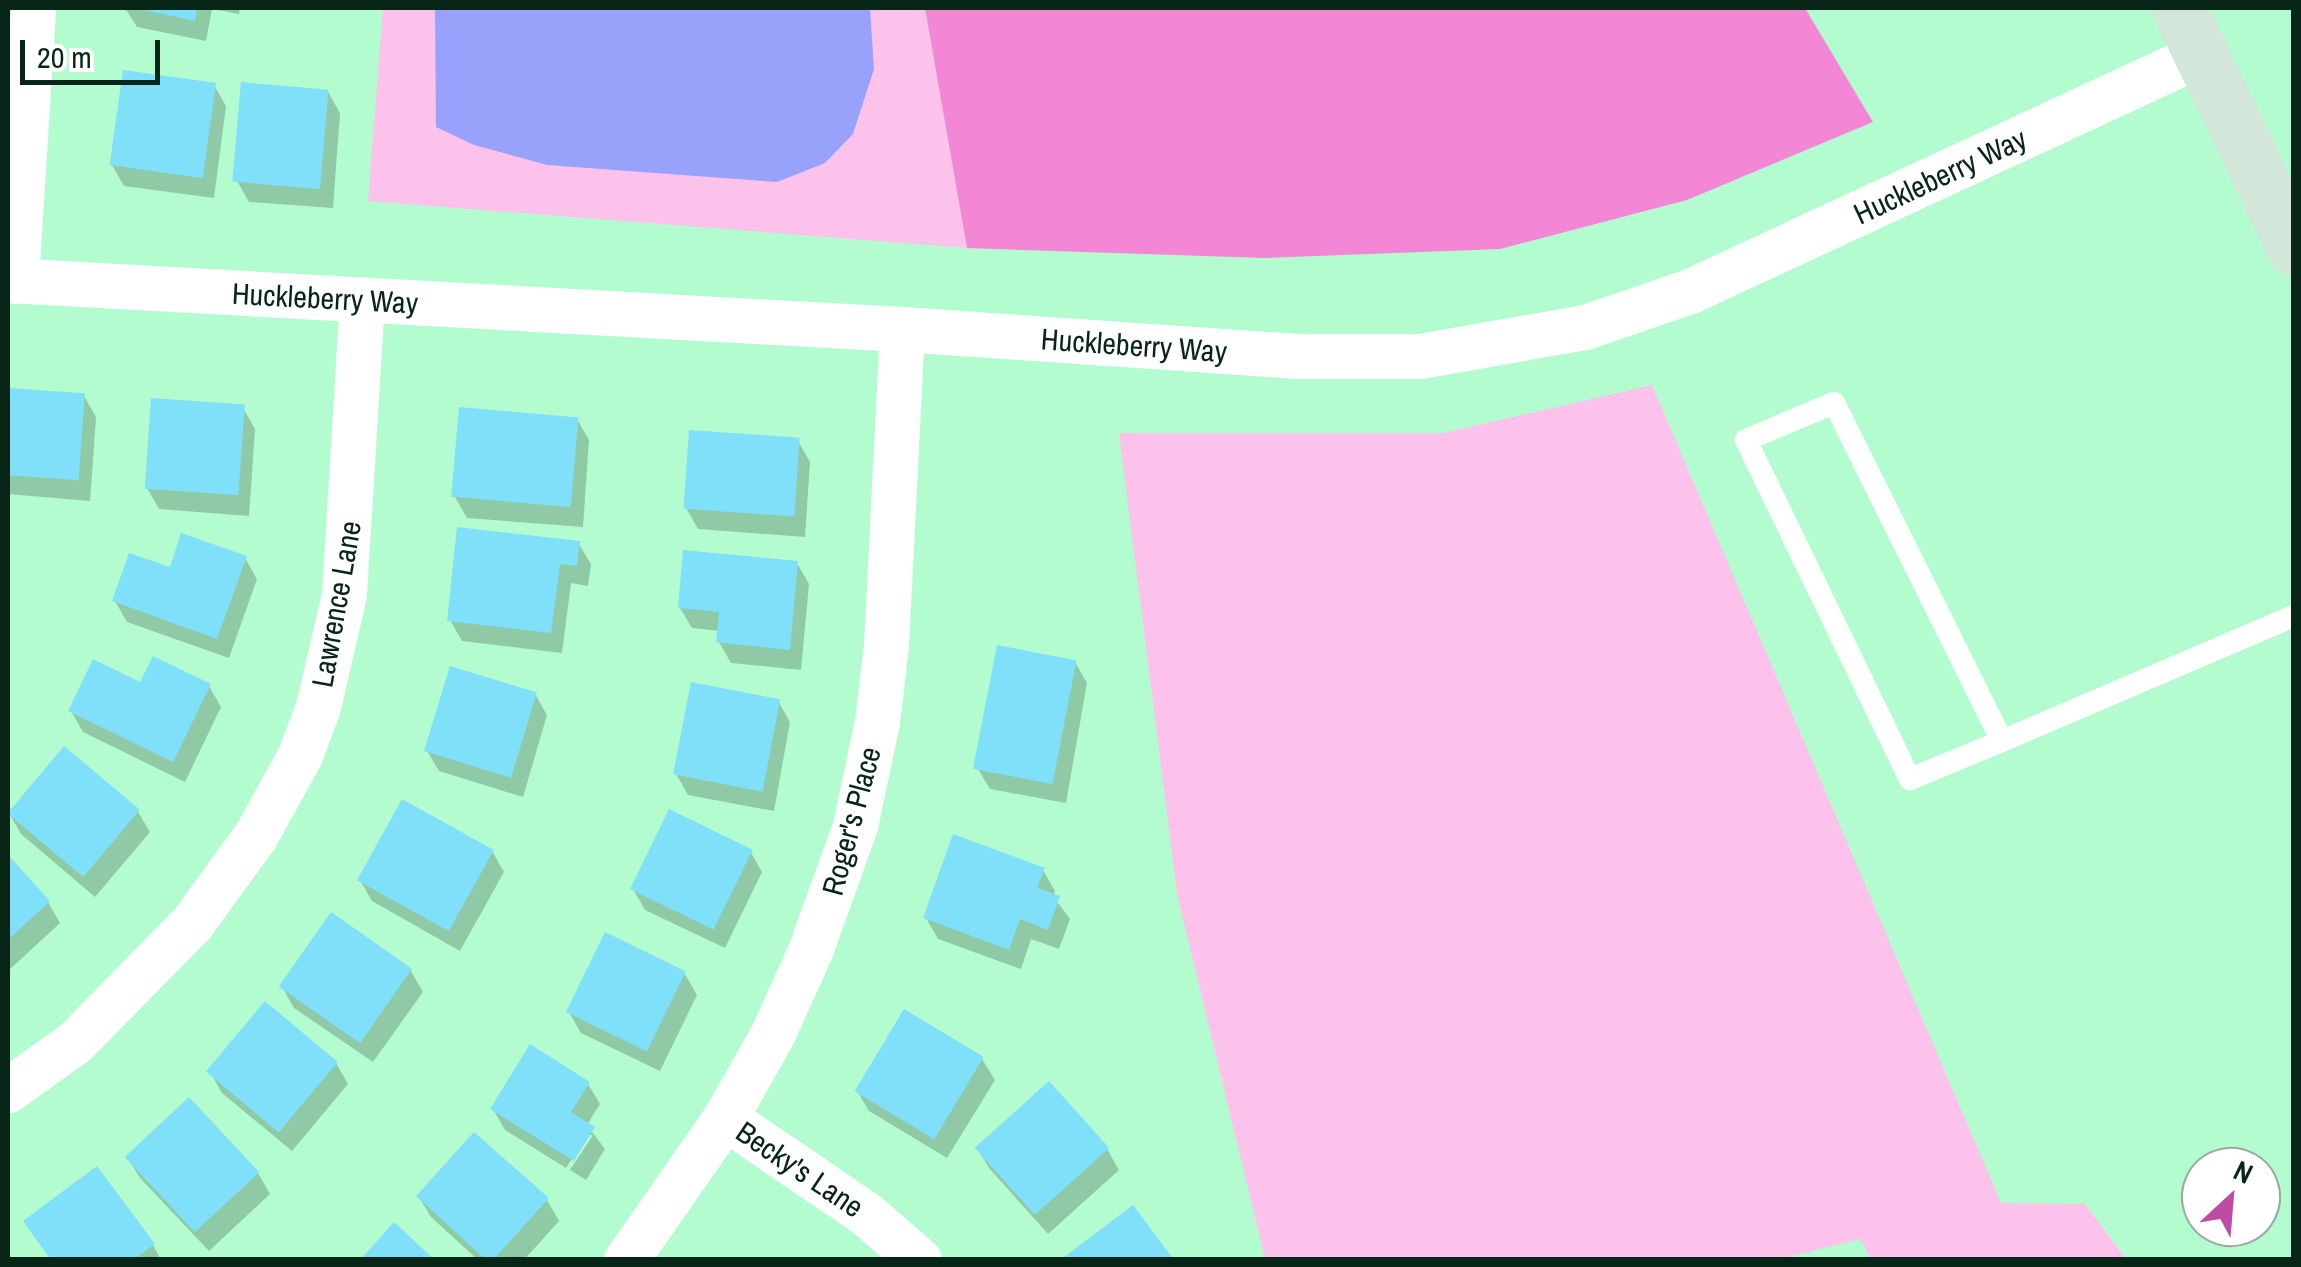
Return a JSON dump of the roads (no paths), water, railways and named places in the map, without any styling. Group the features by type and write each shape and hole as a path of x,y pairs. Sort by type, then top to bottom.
{"main road":[{"path":"2190,31 2294,248"}],"street":[{"path":"12,281 33,8"},
{"name":"Huckleberry Way","path":"12,281 902,328 1358,357 1420,356 1585,327 1724,276 2190,31"},
{"name":"Lawrence Lane","path":"8,1090 75,1042 192,923 256,836 300,756 318,707 344,594 362,300"},
{"name":"Roger's Place","path":"626,1260 726,1118 773,1033 810,950 862,794 886,645 902,328"},
{"name":"Becky's Lane","path":"726,1118 864,1213 919,1260"}],"lane":[{"path":"2002,741 1834,403 1746,440 1910,779 2002,741 2294,616"}],"water":[{"path":"435,8 870,8 874,69 853,134 825,163 777,182 547,165 474,145 436,127"}]}
